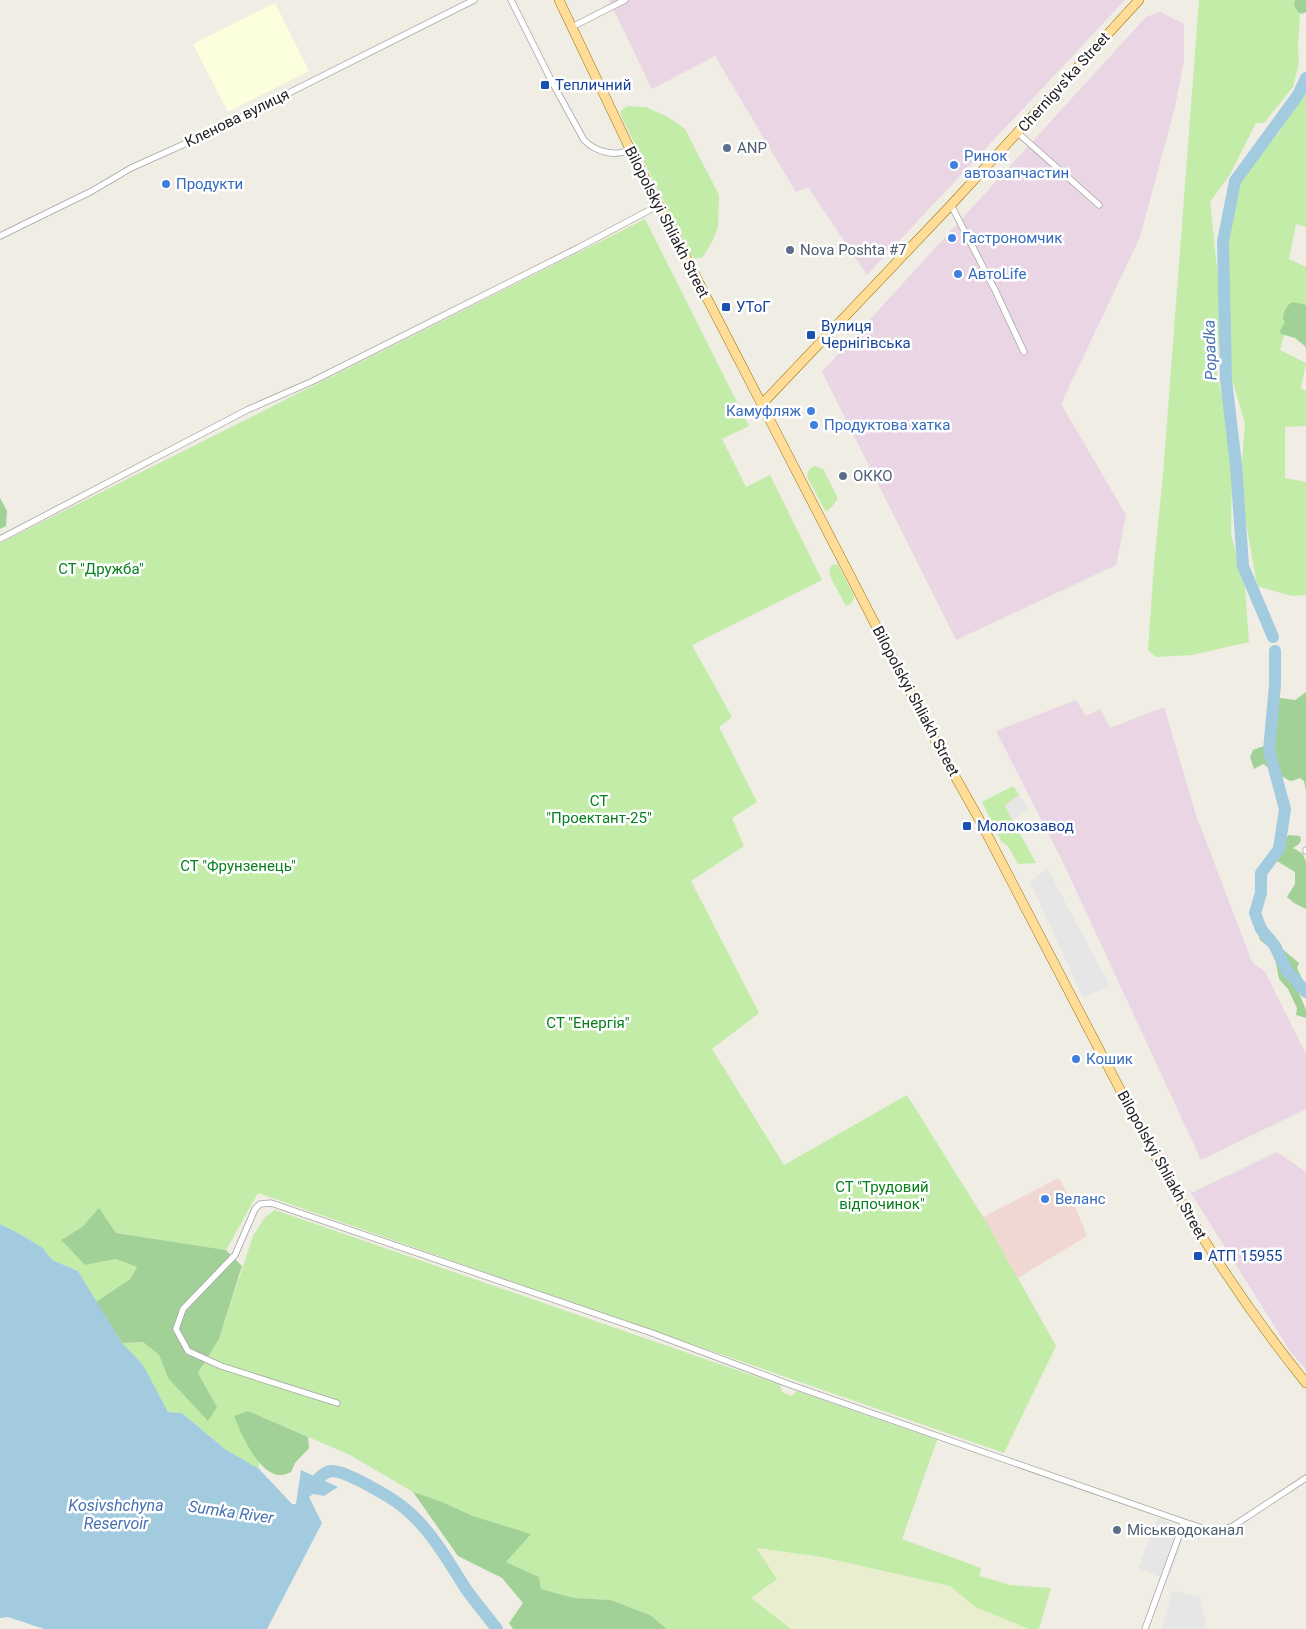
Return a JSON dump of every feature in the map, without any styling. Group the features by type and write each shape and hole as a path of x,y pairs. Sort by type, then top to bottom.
{"main road":[{"name":"Bilopolskyi Shliakh Street","path":"559,0 630,149 937,744 979,820 1174,1191 1209,1249 1288,1362 1306,1383"},
{"name":"Chernigvs'ka Street","path":"762,404 951,205 1139,0"}],"street":[{"name":"Кленова вулиця","path":"0,236 92,191 132,168 203,136 474,0"},
{"path":"511,0 552,82 584,140 590,147 614,154 630,149"},
{"path":"572,27 625,0"},
{"path":"1018,132 1099,206"},
{"path":"0,539 247,410 313,381 578,248 659,205"},
{"path":"951,205 995,290 1024,352"},
{"path":"337,1403 221,1366 188,1352 176,1329 183,1309 235,1254 260,1204 271,1203 598,1314 726,1359 808,1391 1216,1532 1234,1526 1306,1478"},
{"path":"1145,1629 1184,1522"}],"shaded area":[{"path":"609,0 1125,0 867,275 808,187 796,192 715,56 652,89"},
{"path":"275,3 309,71 228,112 193,44"},
{"path":"1160,12 1184,24 1184,60 1175,107 1140,237 1061,404 1126,515 1116,565 956,640 822,372 1146,17"},
{"path":"1076,700 1086,716 1100,709 1110,728 1164,707 1196,815 1252,962 1265,972 1306,1054 1306,1109 1201,1160 1062,860 996,731"},
{"path":"1019,795 1028,809 1013,820 1005,805"},
{"path":"1047,868 1110,986 1083,998 1030,882"},
{"path":"1277,1152 1306,1172 1306,1370 1290,1351 1191,1193"},
{"path":"1059,1178 1076,1209 1087,1236 1018,1278 983,1217"},
{"path":"1157,1518 1187,1529 1168,1580 1138,1568"},
{"path":"755,1548 822,1557 950,1586 975,1607 1029,1629 791,1629 751,1598 777,1579"},
{"path":"1175,1591 1200,1598 1206,1623 1204,1629 1161,1629 1172,1593"}],"green space":[{"path":"1199,0 1301,0 1298,46 1299,63 1293,87 1264,123 1256,123 1229,176 1210,202 1221,305 1217,375 1229,425 1232,459 1231,534 1245,588 1249,642 1192,655 1156,657 1148,650"},
{"path":"1295,0 1306,0 1306,12 1302,14 1298,12 1294,5"},
{"path":"1306,89 1306,227 1296,224 1289,259 1306,267 1306,326 1287,323 1280,350 1306,363 1301,388 1306,391 1306,426 1285,427 1285,478 1306,482 1306,595 1292,596 1257,586 1240,487 1245,424 1232,379 1228,322 1228,242 1239,180 1280,131"},
{"path":"627,106 646,107 668,117 685,129 719,195 718,227 712,242 702,258 695,258 691,255 621,116 621,111"},
{"name":"СТ \"Фрунзенець\"","path":"645,219 749,426 722,439 746,487 770,475 822,580 692,645 732,717 719,727 757,802 732,818 744,846 691,881 759,1013 712,1049 784,1165 907,1095 988,1225 1056,1346 1004,1453 258,1193 226,1250 116,1233 99,1209 82,1227 61,1240 85,1265 116,1259 137,1267 130,1279 96,1302 78,1271 52,1260 43,1248 0,1224 0,543"},
{"path":"1293,302 1306,305 1306,351 1305,346 1295,338 1281,334 1280,331 1285,322 1283,319 1287,306"},
{"path":"815,466 823,469 837,496 837,500 828,511 825,510 807,477 809,469"},
{"path":"0,498 7,511 6,526 0,529"},
{"path":"833,564 838,565 854,596 852,602 846,606 831,578 829,570"},
{"path":"1306,692 1306,791 1304,781 1300,778 1292,781 1288,780 1263,764 1254,769 1250,757 1253,750 1269,744 1274,738 1270,717 1270,704 1281,698 1295,700"},
{"path":"1013,786 1019,795 1005,806 1036,863 1018,864 1008,846 1001,841 982,802"},
{"path":"1289,835 1300,836 1301,840 1293,848 1303,854 1306,862 1306,909 1287,897 1295,884 1295,872 1270,857 1276,846"},
{"path":"1263,927 1274,935 1280,947 1299,963 1297,968 1303,981 1299,993 1306,1010 1306,1018 1296,1015 1297,1008 1288,989 1279,979 1276,963 1270,948 1260,940 1257,929"},
{"path":"99,1208 116,1233 226,1250 242,1266 219,1339 198,1373 217,1407 208,1421 168,1378 159,1355 143,1342 122,1343 96,1302 130,1279 137,1267 116,1259 85,1265 61,1240 82,1227"},
{"path":"275,1210 780,1385 782,1392 791,1396 797,1391 937,1440 902,1539 981,1568 980,1576 1010,1585 1051,1588 1039,1629 1029,1629 975,1607 950,1586 822,1557 756,1548 777,1579 751,1598 791,1629 667,1629 650,1615 611,1600 574,1598 541,1589 539,1577 506,1562 530,1534 473,1516 440,1501 413,1492 350,1455 248,1411 242,1434 259,1463 259,1469 225,1449 182,1413 168,1412 156,1390 122,1343 143,1342 159,1355 168,1378 217,1407 198,1373 219,1339 253,1236 265,1217"},
{"path":"248,1411 308,1437 309,1448 295,1463 291,1472 281,1475 271,1473 255,1457 242,1435 234,1416"},
{"path":"413,1492 440,1501 473,1516 531,1534 506,1562 539,1577 541,1589 574,1598 611,1600 650,1615 667,1629 513,1629 509,1623 523,1603 502,1578 458,1556"}],"water":[{"name":"Kosivshchyna Reservoir","path":"0,1224 43,1248 52,1260 78,1271 122,1343 143,1365 168,1412 182,1413 225,1449 259,1469 292,1504 296,1504 301,1470 338,1487 324,1496 313,1494 309,1497 322,1523 267,1629 44,1629 8,1617 0,1618"}],"waterway":[{"name":"Popadka","path":"1273,637 1243,566 1236,465 1226,380 1223,242 1235,181 1298,95 1306,78"},
{"name":"Popadka","path":"1275,651 1275,685 1269,750 1285,809 1279,849 1261,873 1261,893 1255,913 1261,929 1275,946 1287,971 1306,992"},
{"name":"Sumka River","path":"308,1490 324,1474 335,1471 356,1479 398,1503 413,1515 430,1535 466,1589 497,1629"}],"place":[{"name":"Тепличний","path":"545,85"},
{"name":"ANP","path":"727,148"},
{"name":"Ринок автозапчастин","path":"954,165"},
{"name":"Продукти","path":"166,184"},
{"name":"Гастрономчик","path":"952,238"},
{"name":"Nova Poshta #7","path":"790,250"},
{"name":"АвтоLife","path":"958,274"},
{"name":"УТоГ","path":"726,307"},
{"name":"Вулиця Чернігівська","path":"811,335"},
{"name":"Камуфляж","path":"811,411"},
{"name":"Продуктова хатка","path":"814,425"},
{"name":"ОККО","path":"843,476"},
{"name":"Молокозавод","path":"967,826"},
{"name":"Кошик","path":"1076,1059"},
{"name":"Веланс","path":"1045,1199"},
{"name":"АТП 15955","path":"1198,1256"},
{"name":"Міськводоканал","path":"1117,1530"}],"park label":[{"name":"СТ \"Дружба\"","path":"101,569"},
{"name":"СТ \"Проектант-25\"","path":"599,810"},
{"name":"СТ \"Енергія\"","path":"588,1023"},
{"name":"СТ \"Трудовий відпочинок\"","path":"882,1196"}]}
